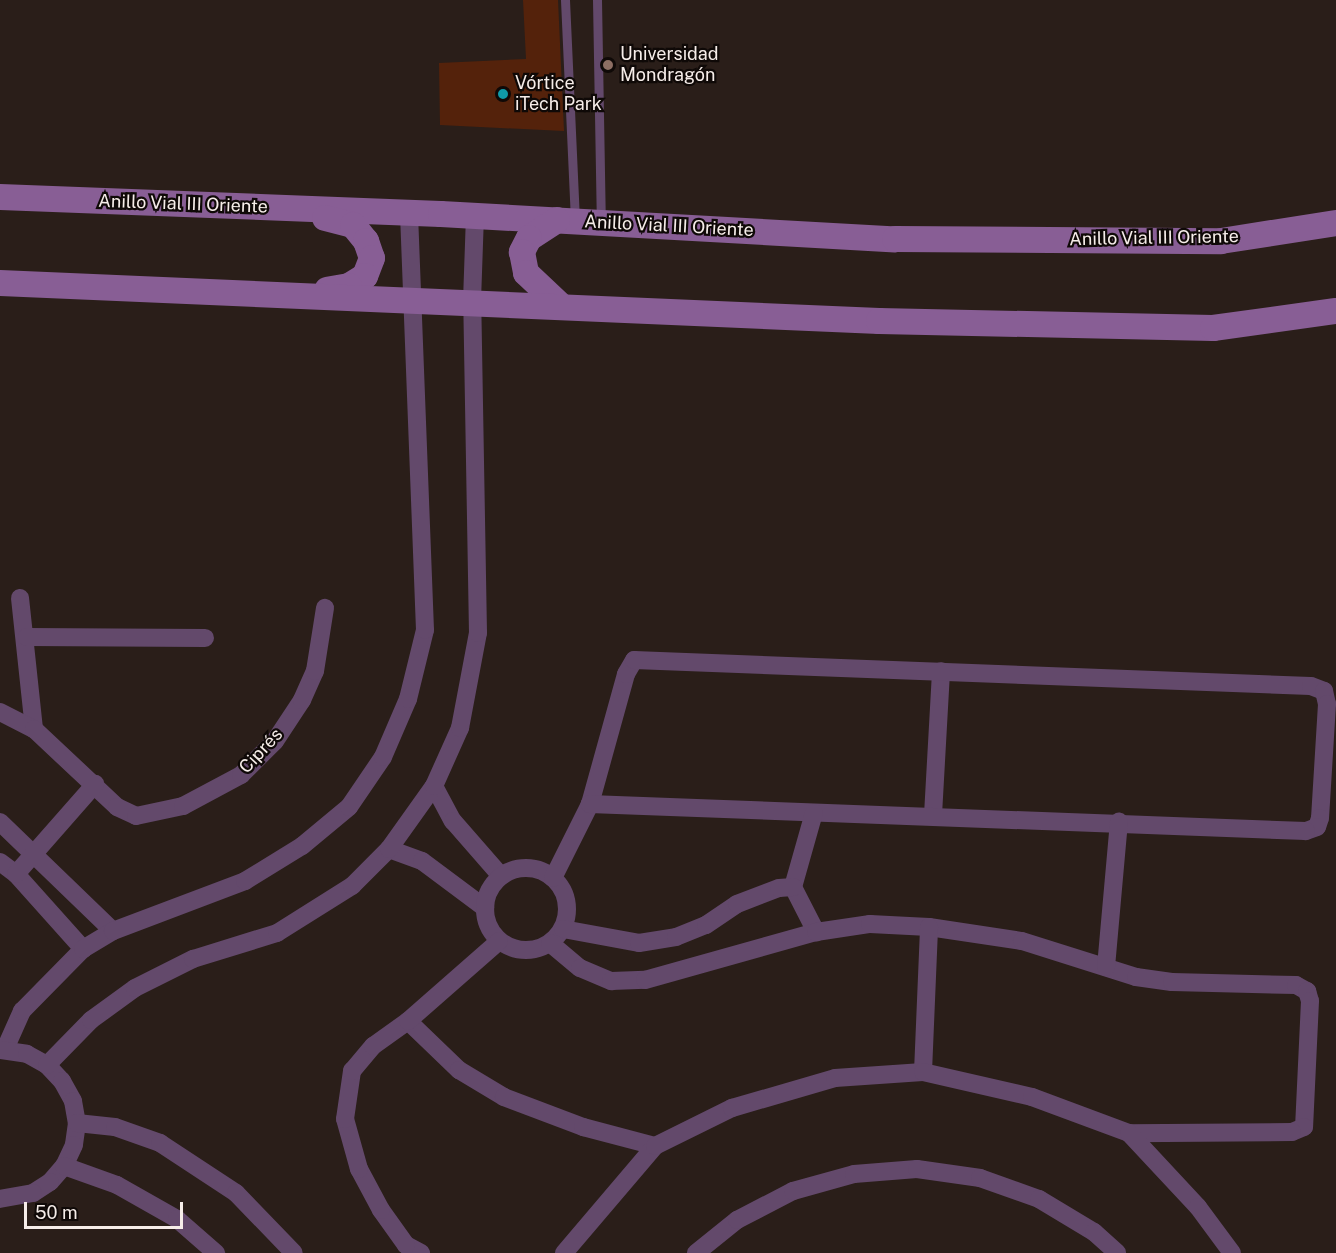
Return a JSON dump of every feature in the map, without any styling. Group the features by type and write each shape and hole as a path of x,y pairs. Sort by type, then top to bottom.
{"main road":[{"name":"Anillo Vial III Oriente","path":"0,197 566,220 895,239 1209,241 1336,223"},
{"path":"289,208 353,225 366,241 372,258 370,269 349,286 297,295"},
{"path":"560,305 526,273 522,252 529,238 566,220"},
{"path":"0,284 472,301 879,321 1213,328 1336,311"}],"street":[{"path":"0,1199 33,1193 64,1166 74,1145 76,1123 68,1091 47,1065 27,1054 3,1050 22,1011 83,949 113,931 245,881 302,846 349,807 383,756 408,699 424,630 409,213"},
{"path":"47,1065 91,1020 135,987 193,959 276,933 352,886 389,849 434,786 460,728 478,633 472,301 475,216"},
{"path":"20,598 27,637 34,729"},
{"name":"Ciprés","path":"0,712 34,729 117,807 136,816 183,806 241,775 275,741 302,700 315,671 326,608"},
{"path":"27,637 205,638"},
{"path":"553,878 590,804 626,674 634,660 1311,686 1324,691 1326,715 1317,827 1306,831 1119,822 590,804"},
{"path":"933,815 941,671"},
{"path":"16,874 95,784"},
{"path":"434,786 453,821 501,876"},
{"path":"814,813 793,887 816,932"},
{"path":"0,822 34,852 113,931"},
{"path":"1106,967 1119,822"},
{"path":"389,849 422,861 484,908"},
{"path":"0,862 16,874 56,916 83,949"},
{"path":"518,868 537,869 553,878 564,893 567,911 563,929 550,943 533,951 515,950 499,941 488,926 484,908 489,890 501,876 518,868"},
{"path":"563,929 639,943 676,938 706,925 737,903 779,888 793,887"},
{"path":"56,916 78,896"},
{"path":"550,943 580,968 611,981 645,980 816,932 870,924 929,927 1022,940 1106,967 1172,982 1296,986 1307,991 1310,1001 1304,1127 1292,1132 1129,1133 1032,1097 923,1072 835,1078 732,1108 655,1146 564,1253"},
{"path":"923,1072 929,927"},
{"path":"421,1253 406,1245 381,1210 359,1169 345,1119 352,1071 373,1046 408,1022 499,941"},
{"path":"408,1022 459,1070 504,1097 583,1127 655,1146"},
{"path":"76,1123 115,1127 160,1143 236,1193 294,1253"},
{"path":"1129,1133 1198,1207 1232,1253"},
{"path":"64,1166 117,1185 177,1219 216,1253"},
{"path":"696,1253 737,1220 793,1191 854,1174 917,1169 980,1178 1040,1199 1094,1232 1117,1253"}],"lane":[{"path":"565,0 566,220"},
{"path":"597,0 601,222"}],"building":[{"name":"Vórtice iTech Park","path":"523,0 558,0 564,131 440,125 439,63 526,59"}],"place":[{"name":"Universidad Mondragón","path":"608,65"},
{"name":"Vórtice iTech Park","path":"503,94"}]}
